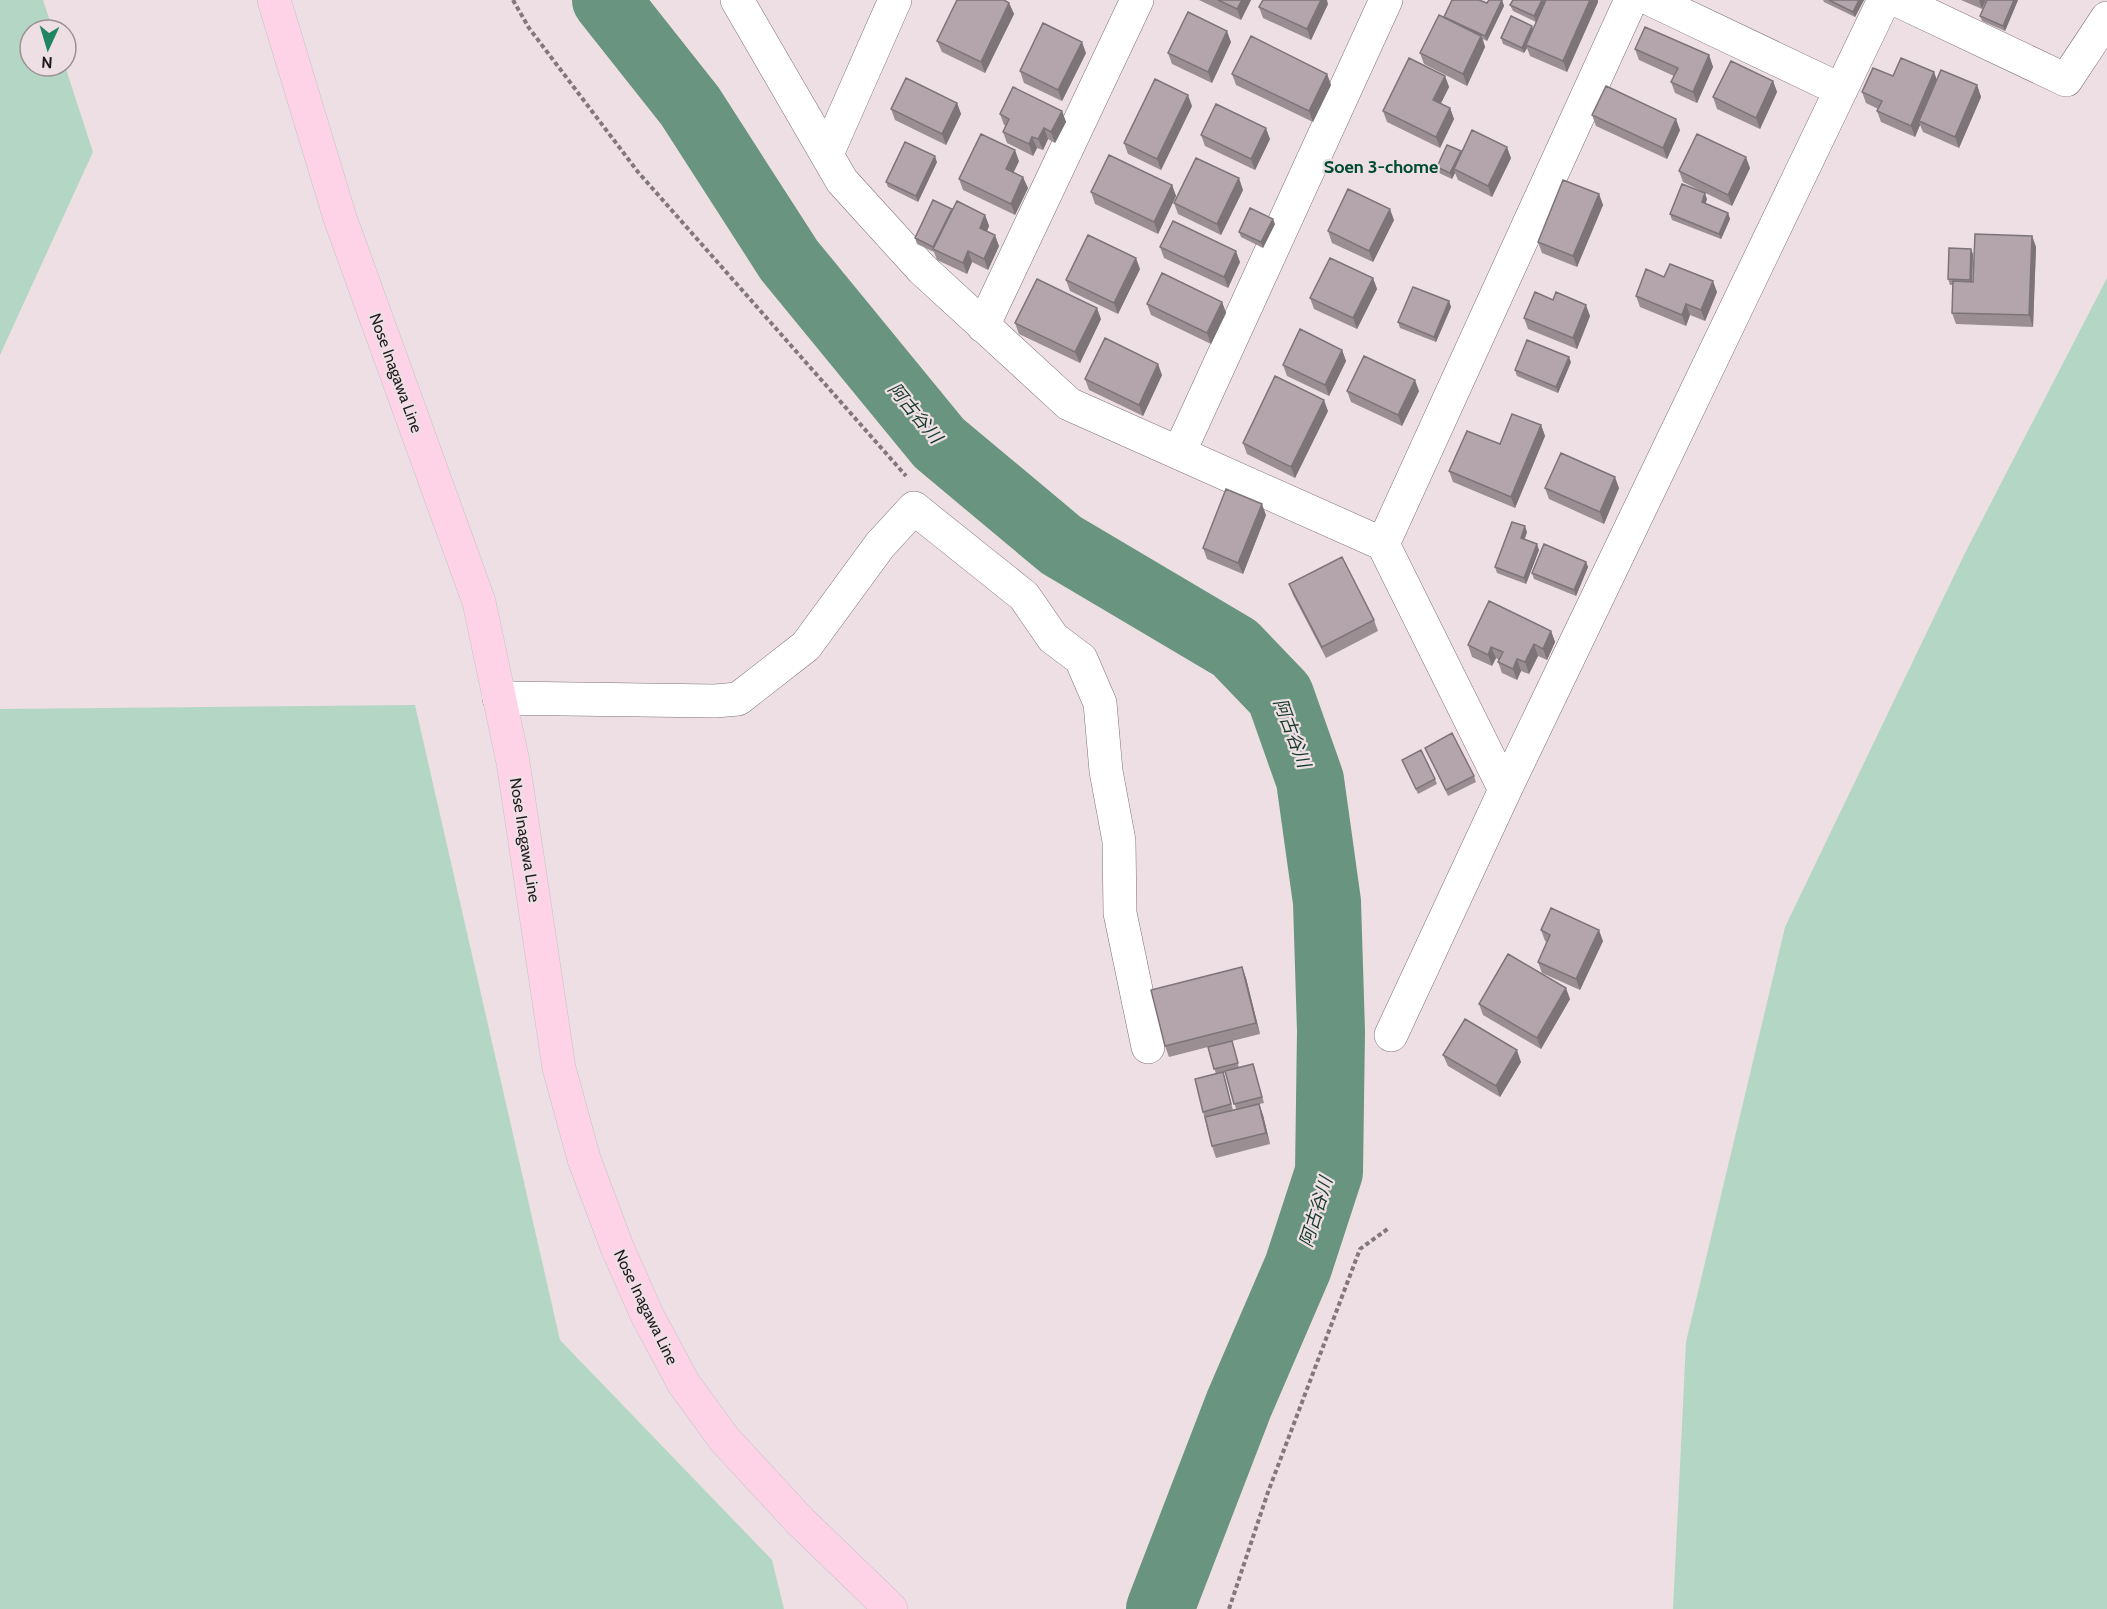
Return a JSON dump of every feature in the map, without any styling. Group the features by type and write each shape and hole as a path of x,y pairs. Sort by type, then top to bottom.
{"main road":[{"name":"Nose Inagawa Line","path":"274,0 340,218 479,602 513,762 559,1068 584,1160 616,1247 647,1315 684,1384 725,1440 800,1521 891,1609"}],"street":[{"path":"737,0 842,181 914,261 1070,404 1383,544 1505,790"},
{"path":"826,154 895,0"},
{"path":"984,326 1137,0"},
{"path":"1179,453 1386,0"},
{"path":"1383,544 1631,0"},
{"path":"1652,0 1841,90"},
{"path":"1391,1035 1505,790 1884,0"},
{"path":"1897,0 2066,80 2107,18"},
{"path":"499,698 715,702 738,699 806,646 880,545 914,508 1024,596 1053,638 1082,658 1100,704 1106,771 1119,841 1120,913 1148,1047"}],"path":[{"path":"513,0 529,28 638,172 905,473 914,508"},
{"path":"1229,1609 1268,1492 1360,1249 1389,1228"}],"green space":[{"path":"0,0 43,0 49,18 18,18 18,78 69,78 93,152 0,355"},
{"path":"2107,278 2107,1609 1673,1609 1686,1342 1785,927 1965,553"},
{"path":"415,705 560,1340 772,1560 784,1609 0,1609 0,709"}],"building":[{"path":"957,0 1004,0 1009,3 981,62 937,41"},
{"path":"1218,0 1242,0 1237,9"},
{"path":"1263,0 1321,0 1307,29 1259,7"},
{"path":"1452,0 1479,0 1487,3 1489,0 1502,0 1485,36 1444,17"},
{"path":"1513,0 1542,0 1534,16 1510,5"},
{"path":"1546,0 1590,0 1563,61 1526,45"},
{"path":"1829,0 1859,0 1853,12"},
{"path":"1987,0 2014,0 2003,26 1980,16"},
{"path":"1188,12 1227,31 1208,72 1168,53"},
{"path":"1439,15 1481,36 1463,74 1420,53"},
{"path":"1511,16 1532,26 1522,48 1501,38"},
{"path":"1043,23 1082,42 1058,90 1020,71"},
{"path":"1645,27 1709,55 1693,92 1671,82 1678,68 1635,49"},
{"path":"1251,36 1327,74 1309,111 1232,74"},
{"path":"1409,58 1445,76 1433,100 1450,108 1436,137 1383,111"},
{"path":"1901,58 1934,72 1911,126 1877,111 1882,101 1862,92 1873,68 1893,76"},
{"path":"1731,61 1773,81 1756,118 1713,97"},
{"path":"1941,70 1977,85 1955,137 1919,121"},
{"path":"906,78 957,103 942,134 891,109"},
{"path":"1155,79 1188,95 1157,159 1124,143"},
{"path":"1606,86 1676,119 1663,148 1592,115"},
{"path":"1013,87 1062,111 1051,132 1044,128 1038,139 1032,137 1029,144 1003,132 1009,119 1000,114"},
{"path":"1216,104 1266,128 1251,159 1201,135"},
{"path":"1472,130 1507,147 1488,186 1454,169"},
{"path":"981,134 1015,150 1006,169 1023,177 1011,204 959,179"},
{"path":"1697,134 1746,157 1728,195 1679,171"},
{"path":"905,142 935,156 916,196 886,182"},
{"path":"1447,145 1461,151 1450,173 1437,167"},
{"path":"1109,155 1172,185 1154,222 1091,192"},
{"path":"1196,158 1239,178 1217,224 1174,203"},
{"path":"1563,180 1599,194 1573,256 1538,242"},
{"path":"1682,184 1705,193 1702,202 1728,213 1719,234 1670,214"},
{"path":"1348,189 1390,209 1369,251 1328,231"},
{"path":"933,200 952,209 933,247 915,238"},
{"path":"957,201 985,215 980,228 995,235 984,259 968,251 963,263 933,249"},
{"path":"1250,208 1273,219 1261,242 1239,232"},
{"path":"1173,221 1236,251 1224,277 1160,247"},
{"path":"1975,234 2032,236 2029,315 1952,313 1953,281 1973,282"},
{"path":"1088,235 1136,258 1114,303 1066,280"},
{"path":"1949,248 1971,249 1970,280 1948,279"},
{"path":"1330,258 1373,278 1353,318 1310,298"},
{"path":"1670,264 1713,281 1701,310 1686,304 1682,315 1636,296 1646,269 1664,277"},
{"path":"1162,273 1222,302 1207,333 1147,304"},
{"path":"1037,279 1097,308 1075,352 1015,323"},
{"path":"1413,287 1449,301 1434,337 1398,322"},
{"path":"1535,292 1553,300 1556,292 1586,305 1573,338 1524,318"},
{"path":"1300,329 1342,350 1325,385 1283,365"},
{"path":"1105,338 1158,364 1139,405 1085,379"},
{"path":"1527,340 1569,357 1556,387 1515,370"},
{"path":"1364,356 1415,380 1398,415 1347,391"},
{"path":"1275,376 1324,400 1291,467 1243,443"},
{"path":"1512,414 1541,425 1511,497 1449,471 1467,431 1500,444"},
{"path":"1561,453 1615,477 1600,512 1545,488"},
{"path":"1226,489 1262,504 1238,563 1203,548"},
{"path":"1512,522 1525,526 1521,538 1537,544 1524,578 1495,567"},
{"path":"1544,544 1586,562 1574,590 1532,573"},
{"path":"1342,557 1374,620 1322,647 1289,584"},
{"path":"1489,601 1551,631 1543,649 1534,644 1525,662 1517,659 1513,669 1498,662 1503,652 1491,647 1488,655 1468,645"},
{"path":"1452,733 1474,776 1446,790 1425,748"},
{"path":"1421,750 1435,779 1416,789 1402,760"},
{"path":"1551,908 1599,930 1576,979 1538,962 1550,935 1541,930"},
{"path":"1508,954 1566,988 1537,1038 1479,1004"},
{"path":"1242,967 1256,1023 1165,1046 1151,990"},
{"path":"1465,1019 1517,1050 1496,1086 1443,1055"},
{"path":"1232,1041 1238,1063 1214,1069 1208,1047"},
{"path":"1253,1064 1262,1097 1234,1104 1225,1071"},
{"path":"1223,1072 1231,1104 1203,1112 1195,1079"},
{"path":"1259,1104 1266,1133 1212,1146 1205,1117"}],"waterway":[{"name":"阿古谷川","path":"606,0 690,106 789,260 939,443 1061,545 1235,648 1280,695 1310,780 1327,902 1331,1031 1329,1172 1298,1267 1239,1404 1160,1609"}],"district":[{"name":"Soen 3-chome","path":"1381,167"}]}
